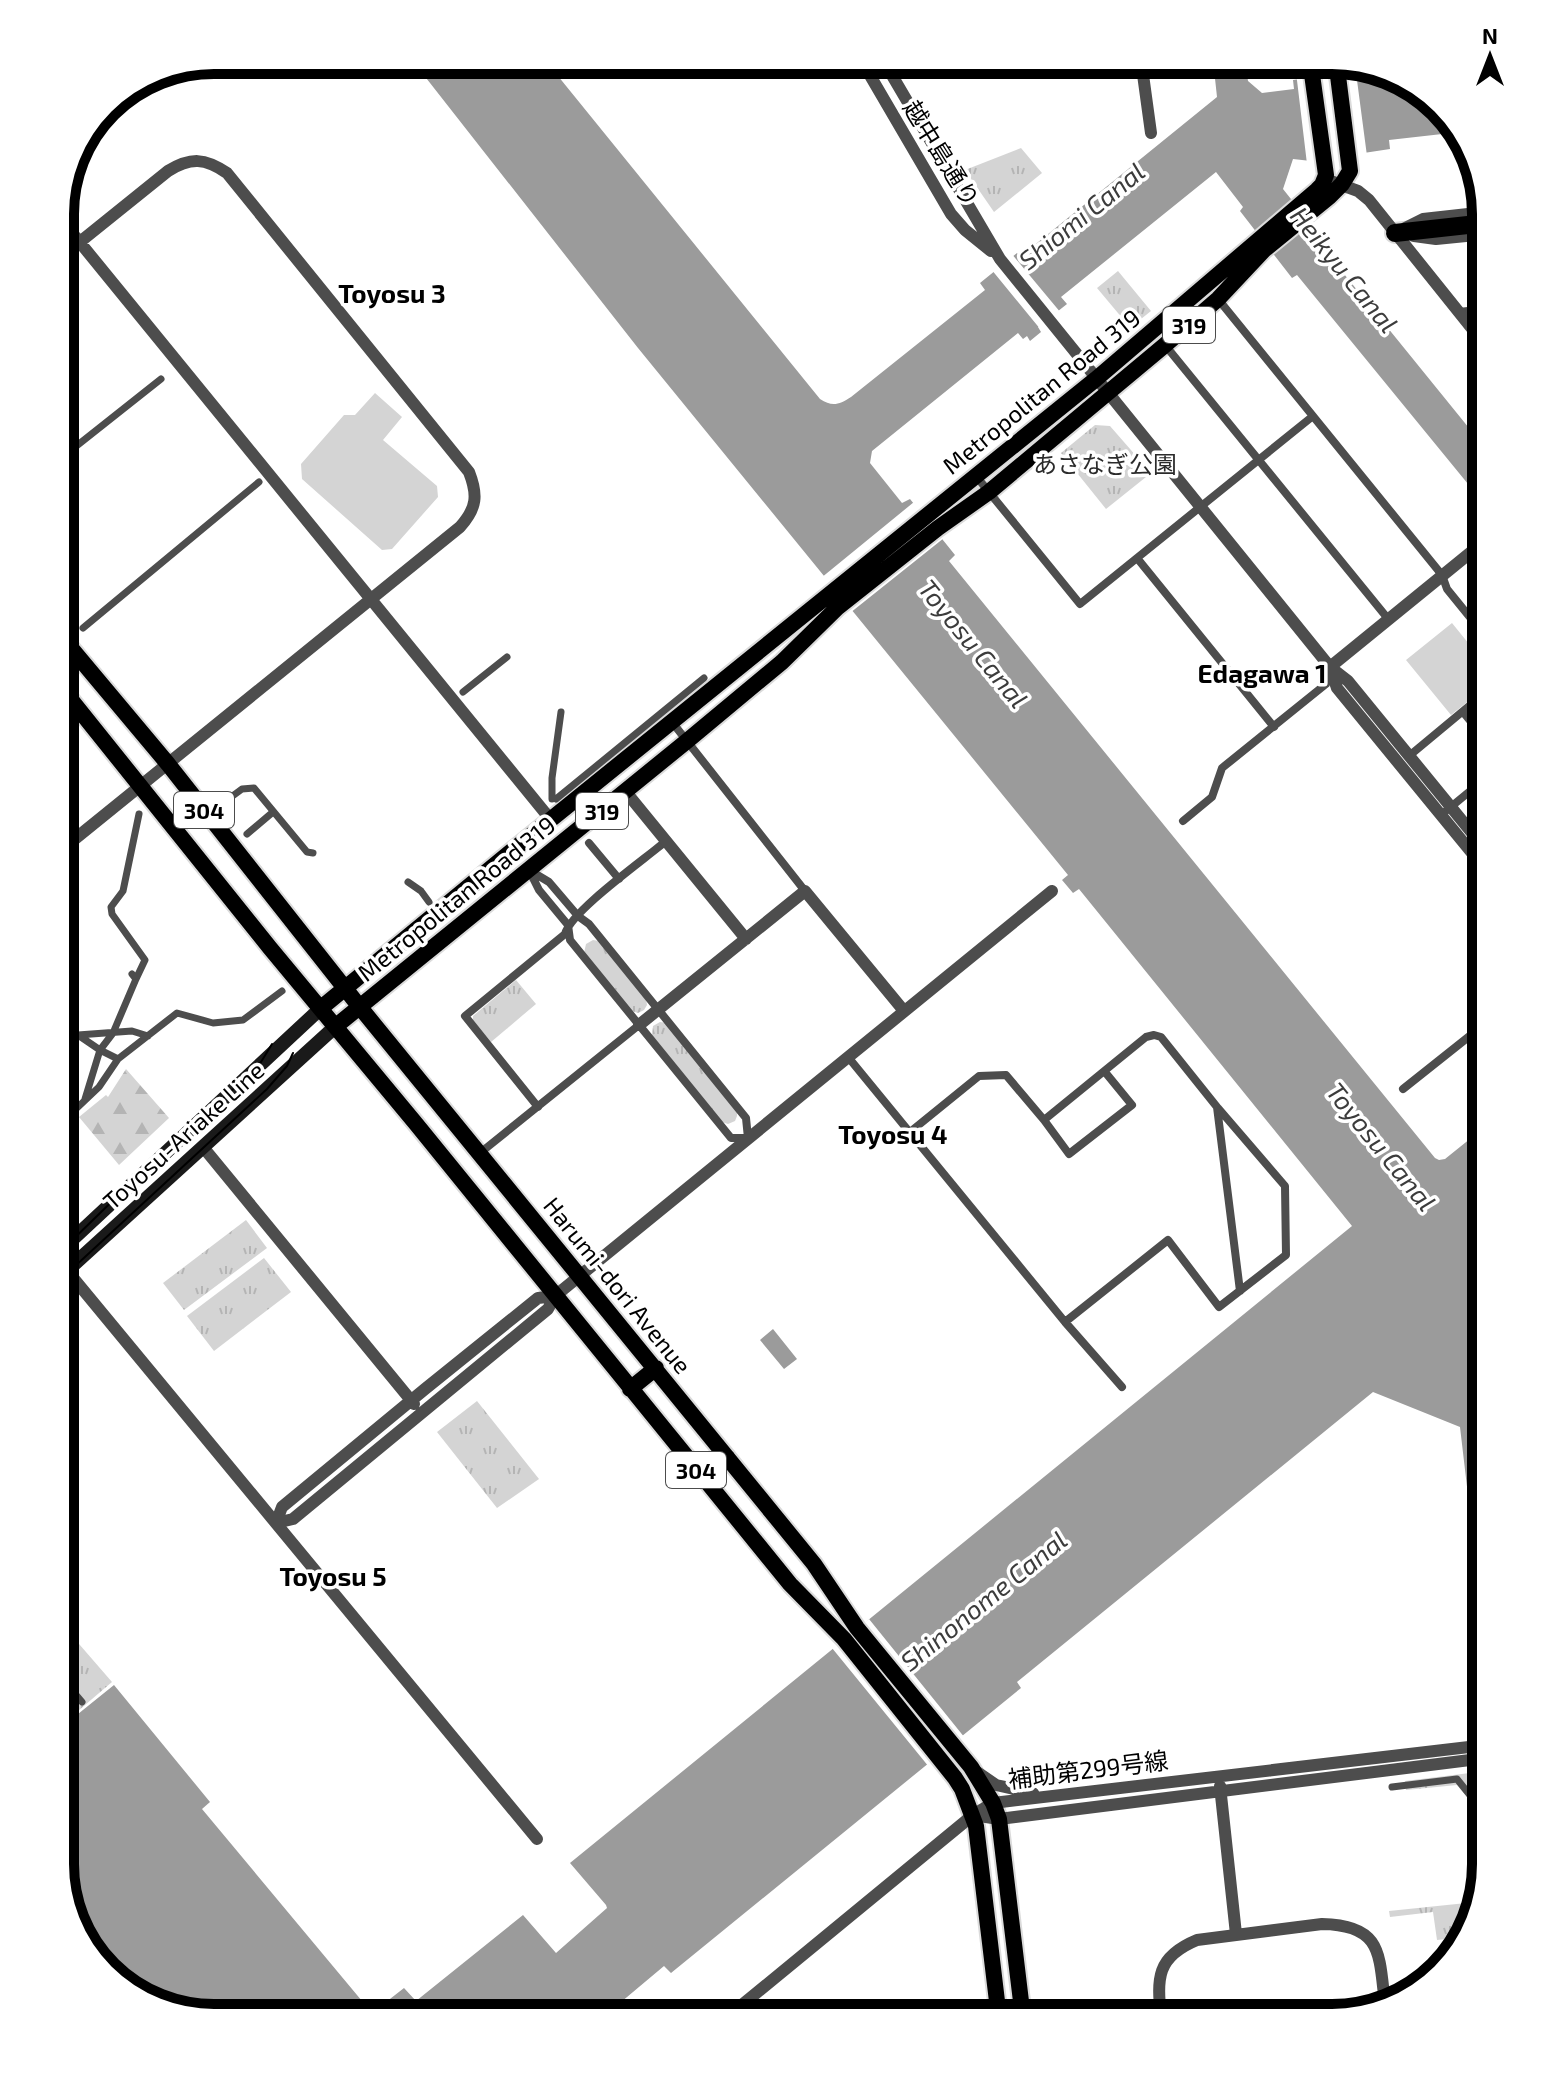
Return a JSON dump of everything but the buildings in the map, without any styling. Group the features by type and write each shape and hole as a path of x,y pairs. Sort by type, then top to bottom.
{"highway":[{"path":"1395,233 1472,225"}],"main road":[{"path":"1312,74 1325,179"},
{"path":"1338,74 1350,171 1342,184"},
{"name":"319","path":"1303,211 1325,179"},
{"name":"319","path":"1260,246 1342,184"},
{"name":"Metropolitan Road 319","path":"933,522 989,492 1165,345 1218,299 1260,246"},
{"name":"Metropolitan Road 319","path":"933,522 976,476 1260,246"},
{"name":"319","path":"832,602 933,522"},
{"name":"Metropolitan Road 319","path":"345,987 672,722 832,602"},
{"name":"Metropolitan Road 319","path":"359,1006 626,792 782,662 832,602"},
{"name":"Harumi-dori Avenue","path":"74,652 814,1564 850,1633"},
{"name":"Harumi-dori Avenue","path":"74,703 790,1584 850,1633 947,1752 976,1826 997,2004"},
{"name":"319","path":"321,1008 345,987"},
{"name":"319","path":"336,1026 359,1006"},
{"name":"Toyosu-Ariake Line","path":"74,1238 321,1008"},
{"name":"Toyosu-Ariake Line","path":"74,1260 336,1026"},
{"path":"630,1389 656,1368"},
{"path":"701,1476 727,1457"},
{"name":"Harumi-dori Avenue","path":"947,1752 971,1767 999,1819 1021,2004"}],"street":[{"name":"越中島通り","path":"869,74 951,214 1000,259"},
{"name":"越中島通り","path":"891,74 1000,259 1330,667"},
{"path":"1143,74 1151,133"},
{"path":"74,247 183,162 214,164 227,173 469,472 475,486 475,501 470,515 460,527 74,840"},
{"path":"1325,179 1358,191 1369,200 1472,328"},
{"path":"1395,233 1423,219 1472,214"},
{"path":"1395,233 1436,239 1472,235"},
{"path":"74,235 551,820"},
{"path":"1218,299 1442,575 1447,589 1472,620"},
{"path":"1459,312 1472,311"},
{"path":"1165,345 1389,620"},
{"path":"74,448 161,379"},
{"path":"976,476 1080,604 1313,416"},
{"path":"83,628 259,482"},
{"path":"1183,821 1212,797 1222,768 1326,684 1330,667 1472,551"},
{"path":"1137,558 1274,727"},
{"path":"463,692 507,657"},
{"path":"1330,667 1348,681 1409,756 1472,849"},
{"path":"1330,667 1337,688 1472,836"},
{"path":"561,712 552,778 554,799 704,678"},
{"path":"1409,756 1472,704"},
{"path":"1463,712 1472,723"},
{"path":"672,722 904,1011"},
{"path":"223,803 242,789 254,788 307,852 313,853"},
{"path":"1446,811 1472,790"},
{"path":"626,792 746,939"},
{"path":"247,834 273,812"},
{"path":"85,1099 100,1050 113,1033 134,977 145,960 112,914 111,907 123,891 139,814"},
{"path":"538,1107 465,1016 565,934 568,925 588,904 666,841"},
{"path":"589,843 619,879"},
{"path":"513,850 529,870 539,890 568,925 570,940 731,1138 748,1138"},
{"path":"529,870 549,882 578,916 589,924 659,1009 746,1118 748,1138"},
{"path":"408,882 421,891 429,902"},
{"path":"480,1153 805,891"},
{"path":"276,1523 293,1519 548,1309 555,1296 580,1275 1052,891"},
{"path":"74,1110 99,1087 118,1059 177,1013 213,1023 243,1020 282,991"},
{"path":"118,1059 78,1035 132,1031 148,1036"},
{"path":"1403,1089 1472,1034"},
{"path":"1044,1120 1146,1037 1154,1035 1161,1037 1285,1186 1286,1255 1219,1307 1168,1240 1065,1322"},
{"path":"848,1057 1122,1387"},
{"path":"910,1132 979,1076 1006,1075 1069,1154 1132,1105 1105,1072"},
{"path":"1217,1107 1240,1291"},
{"path":"203,1147 421,1413"},
{"path":"74,1284 537,1839"},
{"path":"276,1523 282,1507 411,1401 538,1298 555,1296"},
{"path":"74,1693 82,1702"},
{"name":"補助第299号線","path":"973,1815 999,1819 1220,1792 1472,1750"},
{"name":"補助第299号線","path":"973,1815 993,1803 1056,1795 1218,1776 1472,1756"},
{"path":"971,1767 988,1781 1006,1788 1056,1795"},
{"path":"1218,1776 1236,1934"},
{"path":"1392,1787 1457,1779 1472,1798"},
{"path":"743,2004 973,1815"},
{"path":"1160,2004 1160,1974 1169,1959 1185,1945 1236,1934 1322,1924 1353,1929 1374,1944 1379,1954 1384,1994"}],"green space":[{"path":"1021,148 1042,173 994,212 965,170"},
{"path":"1118,271 1151,311 1136,323 1134,321 1128,325 1097,288"},
{"path":"375,393 402,417 383,440 437,486 438,497 392,549 382,550 302,479 301,464 344,415 355,415"},
{"name":"あさなぎ公園","path":"1095,425 1110,426 1151,473 1106,509 1061,453"},
{"path":"1452,623 1472,648 1472,698 1451,715 1406,660"},
{"path":"599,941 646,998 644,1010 638,1013 632,1011 584,953 586,944"},
{"path":"516,980 536,1004 491,1042 473,1016"},
{"path":"660,1022 667,1023 737,1110 735,1121 728,1124 722,1122 652,1035 653,1026"},
{"path":"126,1069 169,1118 119,1165 79,1117 106,1095 108,1097"},
{"path":"246,1220 267,1248 184,1310 163,1283"},
{"path":"264,1258 291,1292 214,1351 187,1316"},
{"path":"477,1401 539,1479 497,1508 437,1432"},
{"path":"74,1638 112,1682 78,1711 74,1706"},
{"path":"1472,1773 1472,1803 1457,1785 1406,1790 1405,1781"},
{"path":"1466,1903 1450,1939 1437,1940 1433,1912 1390,1917 1389,1911"}],"water":[{"path":"423,74 556,74 820,399 832,404 851,397 985,290 980,283 1017,253 1021,256 1217,97 1215,74 1247,74 1248,81 1262,93 1294,89 1293,80 1300,79 1299,74 1341,74 1377,81 1402,93 1424,109 1446,134 1389,140 1390,149 1311,161 1293,159 1283,189 1326,243 1323,248 1472,432 1472,489 1297,275 1292,278 1240,211 1243,207 1216,172 1061,297 1067,304 1038,327 1041,332 1030,341 1027,336 1023,339 1018,333 872,451 870,463 902,503 910,499 955,555 949,561 1435,1158 1445,1159 1472,1137 1472,1529 1460,1427 1373,1392 1017,1682 1021,1688 671,1973 664,1966 619,2004 384,2004 404,1988 416,2001 523,1915 556,1953 607,1908 570,1863 1352,1226 1079,889 1073,893 1062,880 1068,875 638,348"},
{"path":"773,1329 797,1359 784,1369 760,1340"},
{"path":"114,1685 210,1802 202,1809 364,2004 196,2003 144,1985 109,1956 85,1918 75,1882 74,1709 78,1714"}],"pier":[{"path":"1296,74 1357,77 1367,156 1307,164"},
{"path":"1011,253 1061,313 1041,330 991,269"},
{"path":"914,502 944,538 850,613 821,578"},
{"path":"869,1619 965,1738 929,1767 832,1648"}],"tram line":[{"path":"74,1238 253,1071 272,1044"},
{"path":"74,1267 267,1089 287,1066 293,1053"}],"district":[{"name":"Toyosu 3","path":"392,292"},
{"name":"Edagawa 1","path":"1262,672"},
{"name":"Toyosu 4","path":"893,1133"},
{"name":"Toyosu 5","path":"333,1575"}],"water label":[{"name":"Shiomi Canal","path":"1081,215"},
{"name":"Heikyu Canal","path":"1345,269"},
{"name":"Toyosu Canal","path":"974,643"},
{"name":"Toyosu Canal","path":"1382,1146"},
{"name":"Shinonome Canal","path":"983,1600"}]}
